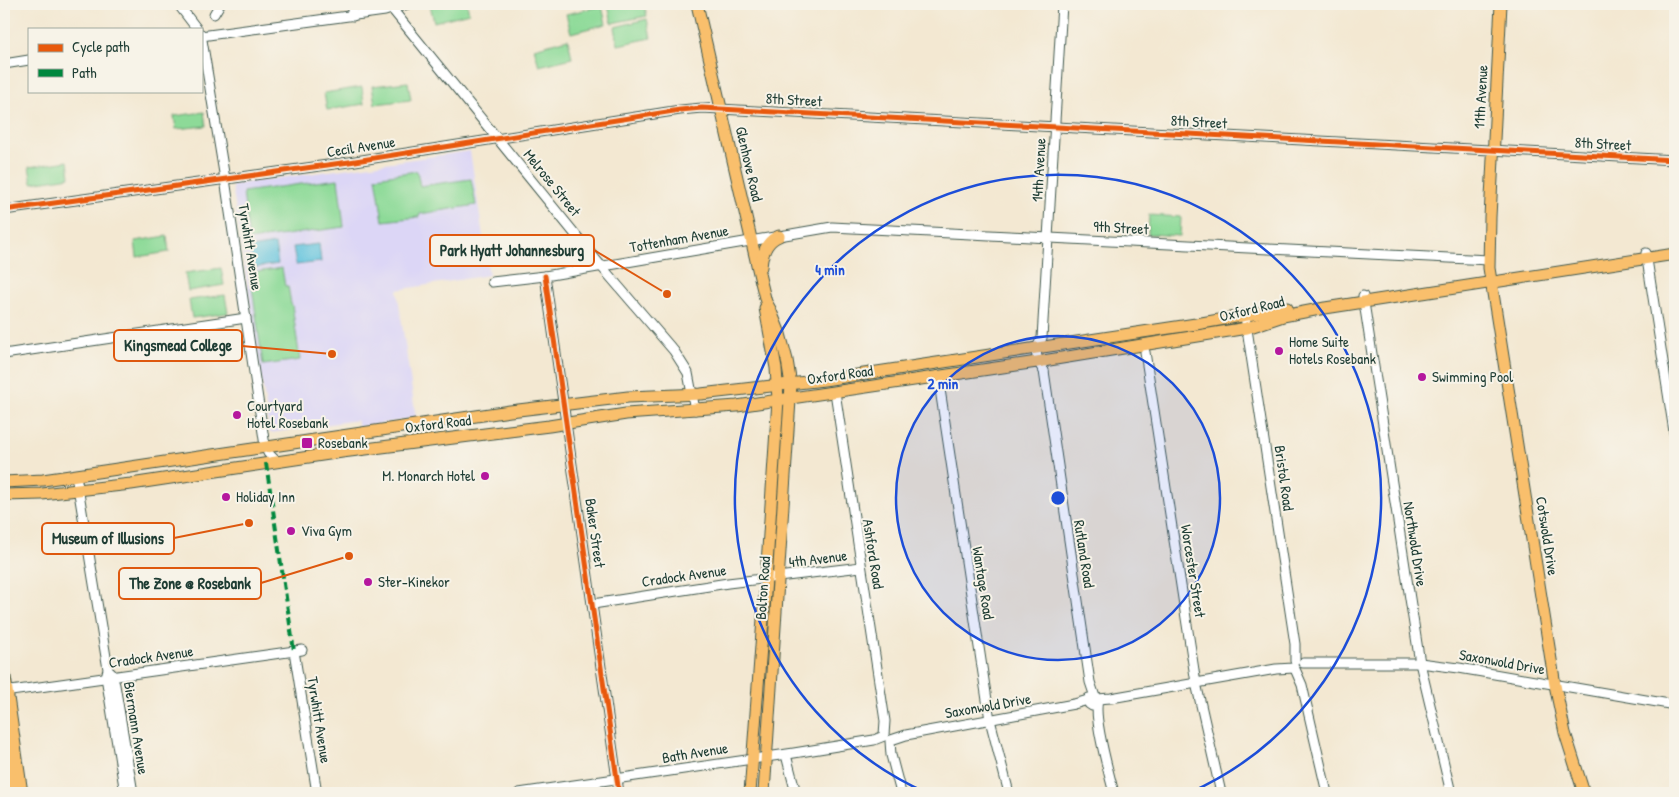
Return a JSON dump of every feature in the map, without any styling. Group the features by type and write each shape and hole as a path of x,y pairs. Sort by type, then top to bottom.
{"main road":[{"name":"Glenhove Road","path":"697,4 761,282 766,302 780,334 791,385"},
{"name":"11th Avenue","path":"1491,278 1489,260 1501,4"},
{"path":"761,282 764,249 779,236"},
{"name":"Oxford Road","path":"1647,256 1675,248"},
{"name":"Oxford Road","path":"4,482 43,480 500,412 628,397 693,395 778,387 1042,344 1142,332 1491,278 1647,256 1675,254"},
{"name":"Cotswold Drive","path":"1491,278 1555,685 1565,733 1584,793"},
{"name":"Oxford Road","path":"4,495 42,494 131,484 395,444 633,413 695,410 836,392 938,376 1041,366 1050,360 1144,347 1247,328 1283,316 1364,299"},
{"name":"Glenhove Road","path":"766,302 765,310 773,347 778,387"},
{"path":"734,391 772,376 774,367 773,347"},
{"name":"Bolton Road","path":"764,793 791,385"},
{"name":"Bolton Road","path":"750,793 778,387"},
{"path":"4,670 5,692 22,793"},
{"path":"4,735 13,793"}],"street":[{"name":"Tyrwhitt Avenue","path":"178,4 196,28"},
{"path":"214,14 220,4"},
{"path":"351,4 353,16"},
{"path":"202,34 353,16 408,4"},
{"name":"14th Avenue","path":"1042,344 1062,4"},
{"name":"Melrose Street","path":"390,7 601,266 680,359 688,372 695,410"},
{"name":"Tyrwhitt Avenue","path":"202,45 226,179 265,446 268,453 276,461"},
{"path":"4,64 28,60"},
{"name":"8th Street","path":"721,109 1675,160"},
{"name":"Cecil Avenue","path":"4,210 349,162 680,110 721,109"},
{"name":"9th Street","path":"752,240 832,227 1489,260"},
{"name":"Tottenham Avenue","path":"492,282 545,276 752,240"},
{"path":"1647,256 1675,438"},
{"name":"Baker Street","path":"545,276 619,793"},
{"name":"Northwold Drive","path":"1364,299 1420,663 1451,793"},
{"name":"Bristol Road","path":"1245,316 1295,644 1298,649 1298,665 1327,793"},
{"path":"4,354 246,318"},
{"name":"Worcester Street","path":"1142,332 1196,683 1221,793"},
{"path":"1042,344 1050,360"},
{"name":"Rutland Road","path":"1042,344 1041,366 1093,701 1114,793"},
{"name":"Wantage Road","path":"938,376 990,720 1009,793"},
{"name":"Ashford Road","path":"836,392 861,567 885,721 887,723 886,738 901,793"},
{"name":"Biermann Avenue","path":"76,475 123,757 133,793"},
{"name":"4th Avenue","path":"779,578 861,567"},
{"name":"Cradock Avenue","path":"593,604 779,578"},
{"name":"Tyrwhitt Avenue","path":"298,650 316,793"},
{"name":"Cradock Avenue","path":"5,692 109,674 298,650"},
{"name":"Saxonwold Drive","path":"886,738 1276,669 1282,666 1322,663 1420,663 1460,668 1675,705"},
{"name":"Bath Avenue","path":"519,793 752,758 786,755 886,738"},
{"path":"786,755 796,793"},
{"name":"Biermann Avenue","path":"123,757 125,793"}],"shaded area":[{"path":"470,151 489,275 397,290 416,418 359,427 357,420 270,433 232,185"}],"green space":[{"path":"467,4 469,13 434,22 430,5"},
{"path":"644,4 647,16 612,23 608,5"},
{"path":"602,6 606,24 571,33 566,14"},
{"path":"647,19 651,38 618,45 615,27"},
{"path":"568,39 572,58 539,66 534,48"},
{"path":"408,82 411,100 375,104 372,86"},
{"path":"362,87 364,104 327,110 324,93"},
{"path":"204,112 206,126 176,129 174,116"},
{"path":"68,161 70,177 32,183 29,167"},
{"path":"417,171 420,186 471,179 476,205 420,214 419,217 383,221 376,177"},
{"path":"338,179 344,227 249,240 243,192"},
{"path":"1149,215 1181,217 1180,236 1148,234"},
{"path":"167,236 169,252 137,257 135,241"},
{"path":"221,268 224,285 188,291 185,273"},
{"path":"282,268 285,286 288,286 292,305 300,360 263,365 250,273"},
{"path":"225,295 228,313 192,318 189,300"}],"water":[{"path":"275,244 278,264 253,268 250,248"},
{"path":"319,244 321,262 296,265 293,247"}],"marked path":[{"path":"266,463 294,651"}],"cycle path":[{"path":"4,210 349,162 702,108 1675,160"},
{"path":"545,276 619,793"}],"place":[{"name":"Park Hyatt Johannesburg","path":"667,294"},
{"name":"Home Suite Hotels Rosebank","path":"1279,351"},
{"name":"Kingsmead College","path":"332,354"},
{"name":"Swimming Pool","path":"1422,377"},
{"name":"Courtyard Hotel Rosebank","path":"237,415"},
{"name":"Rosebank","path":"307,443"},
{"name":"M. Monarch Hotel","path":"485,476"},
{"name":"Holiday Inn","path":"226,497"},
{"name":"Museum of Illusions","path":"249,523"},
{"name":"Viva Gym","path":"291,531"},
{"name":"The Zone @ Rosebank","path":"349,556"},
{"name":"Ster-Kinekor","path":"368,582"}]}
